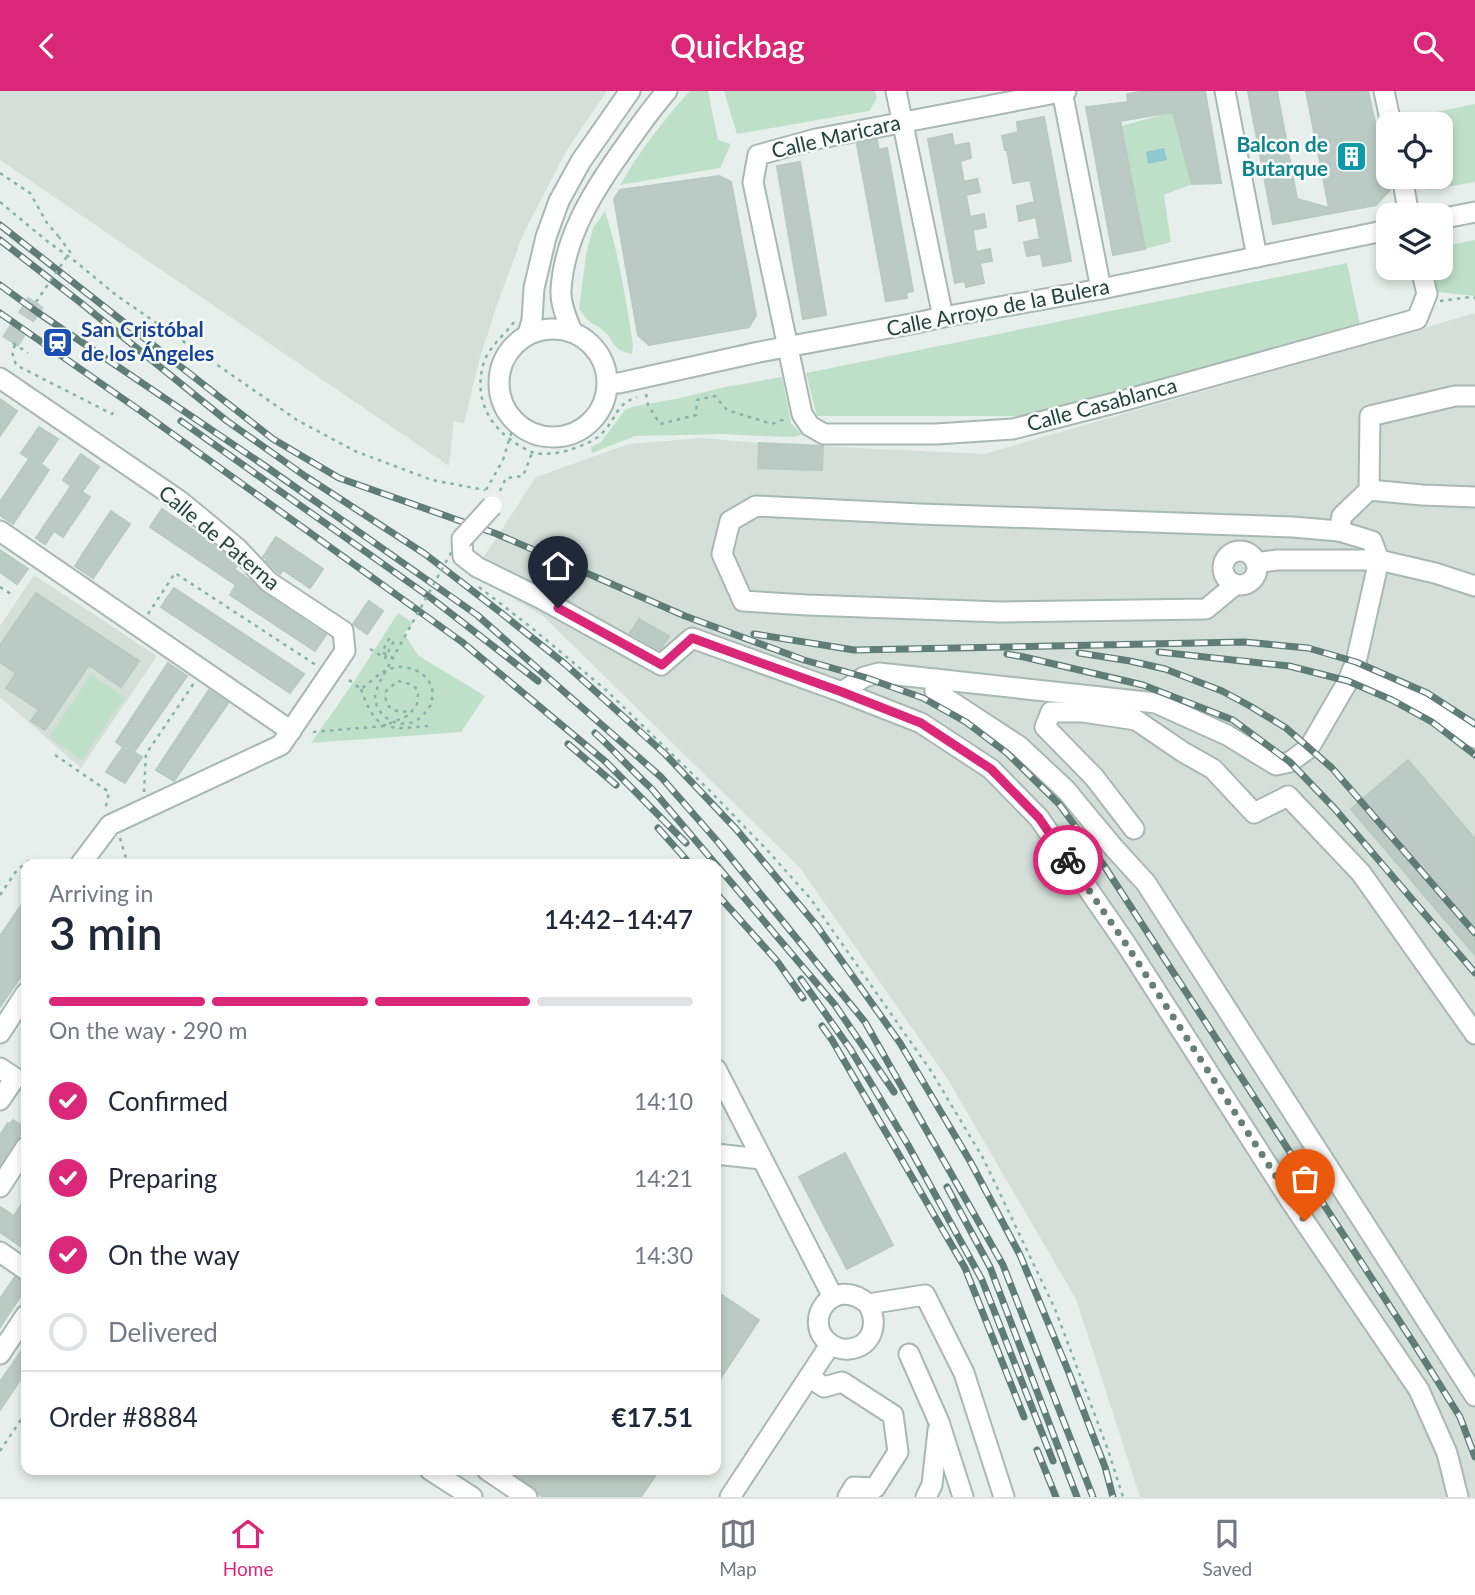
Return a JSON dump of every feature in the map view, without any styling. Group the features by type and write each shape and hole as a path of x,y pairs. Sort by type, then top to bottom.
{"street":[{"path":"522,327 542,330 558,328 572,332 587,340 598,352 608,383 604,401 596,417 582,429 565,436 547,437 512,431 499,391 499,374 522,327 532,320 534,288 546,237 559,201 581,161 630,91"},
{"path":"572,332 564,312 561,292 571,245 581,216 599,183 667,91"},
{"path":"896,91 943,317"},
{"path":"1063,91 1101,289"},
{"name":"Calle Maricara","path":"787,347 753,182 758,155 816,139 1063,91"},
{"path":"1225,91 1257,257"},
{"path":"1384,91 1388,112"},
{"path":"1453,216 1475,212"},
{"name":"Calle Arroyo de la Bulera","path":"608,383 1101,289 1376,232"},
{"path":"1423,304 1427,293 1424,280"},
{"name":"Calle Casablanca","path":"802,414 810,426 824,434 936,434 1013,429 1417,319 1423,304"},
{"path":"787,347 802,414"},
{"name":"Calle de Paterna","path":"0,377 180,501 237,548 269,582 343,631 345,651 281,745 110,825 84,859"},
{"path":"1339,531 1342,516 1369,490 1370,416 1455,396 1475,395"},
{"path":"1369,490 1475,497"},
{"path":"490,496 460,540 463,556 477,567 540,597 662,665 692,638 921,723 991,769 1039,818 1126,944 1290,1200 1419,1390 1447,1453 1458,1497"},
{"path":"842,692 864,677 879,673 1156,703 1227,735 1276,765 1290,762 1309,748 1356,662 1379,560 1372,541 1339,531 1293,527 756,506 730,520 722,554 743,601 1000,612 1206,609 1235,585"},
{"path":"0,531 291,731"},
{"path":"1241,550 1254,556 1258,569 1252,582 1235,585 1227,581 1222,568 1228,555 1241,550"},
{"path":"1256,563 1277,560 1379,560 1475,586"},
{"path":"1352,671 1397,689 1441,714 1475,738"},
{"path":"937,679 934,691 1019,746 1066,790 1146,883 1475,1396"},
{"path":"1134,829 1094,777 1045,727 1051,712 1083,712 1136,720 1213,769 1254,814 1288,796 1361,873 1475,1034"},
{"path":"1157,733 1213,729"},
{"path":"0,1033 21,1001"},
{"path":"0,1100 14,1077"},
{"path":"722,1092 761,1159 833,1297"},
{"path":"0,1187 21,1155"},
{"path":"721,1155 761,1159"},
{"path":"2,1257 21,1267"},
{"path":"851,1294 868,1304 873,1312 874,1324 866,1341 858,1347 839,1349 824,1339 818,1320 825,1303 833,1297 851,1294"},
{"path":"868,1304 926,1295 964,1373 1004,1497"},
{"path":"0,1354 21,1322"},
{"path":"730,1497 831,1345"},
{"path":"909,1354 939,1422 963,1497"},
{"path":"809,1377 824,1387 842,1382 894,1415 898,1452 874,1488 854,1487 848,1497"},
{"path":"926,1497 932,1485 939,1422"},
{"path":"438,1475 472,1497"},
{"path":"494,1475 527,1497"}],"path":[{"path":"0,173 30,193 47,223 70,252 36,302"},
{"path":"0,202 116,295 297,420 355,451 432,480 490,496"},
{"path":"1423,304 1475,298"},
{"path":"522,327 507,331 488,351 483,367 481,393 490,418 512,431 532,453"},
{"path":"28,353 14,344 12,352 16,365 112,414 116,409"},
{"path":"532,453 568,451 591,442 605,431 625,401 646,394 648,405 660,424 696,415 697,400 715,396 727,410 772,424 802,414"},
{"path":"490,496 512,431"},
{"path":"490,496 506,478 523,476 532,453"},
{"path":"361,689 382,673 390,669 410,668 422,674 431,686 431,705 414,722 401,725 393,722 377,706 378,685 393,658 460,540"},
{"path":"143,621 175,573 316,665"},
{"path":"472,583 532,628 606,690 709,790 810,898 931,1071 983,1158 1055,1309 1123,1497"},
{"path":"0,587 14,596"},
{"path":"370,649 385,658 388,652 394,642 389,639 382,652 393,658"},
{"path":"143,809 146,754 197,679"},
{"path":"349,680 361,689 375,719 384,726"},
{"path":"384,726 409,715 412,711 417,704 416,688 404,682 394,683 386,691 385,699 391,708 399,713 412,711"},
{"path":"313,732 384,726 399,729 428,726"},
{"path":"55,755 109,792 104,817"},
{"path":"120,835 126,859"},
{"path":"0,895 21,867"},
{"path":"0,1451 21,1419"},
{"path":"0,1439 5,1443"}],"shaded area":[{"path":"0,91 607,91 568,148 524,232 479,361 464,423 454,421 449,466 0,160"},
{"path":"1475,314 1475,1497 1140,1497 1076,1299 947,1078 800,868 543,616 472,575 536,477 629,444 702,438 984,454"},
{"path":"34,575 157,656 81,768 0,697 0,626"}],"green space":[{"path":"690,91 708,91 718,140 731,144 720,168 620,185 652,136"},
{"path":"724,91 875,91 877,98 869,111 737,134"},
{"path":"1475,104 1475,182 1453,186 1453,112 1436,112"},
{"path":"1173,112 1192,184 1164,195 1171,242 1145,249 1121,126"},
{"path":"605,211 622,278 633,345 632,354 616,347 606,333 591,323 579,309 586,255 593,228"},
{"path":"1475,240 1475,296 1438,292 1436,280 1453,280 1453,244"},
{"path":"1347,263 1360,325 1024,416 817,416 806,373"},
{"path":"782,377 791,423 802,435 635,436 592,453 591,447 601,442 625,410 632,407"},
{"path":"398,613 413,623 404,634 419,656 485,696 461,732 311,743 353,683"},
{"path":"91,675 125,697 82,760 49,737"}],"water":[{"path":"1164,148 1167,160 1148,164 1146,152"}],"building":[{"path":"1147,91 1205,91 1221,183 1192,184 1173,112 1120,121 1145,249 1113,255 1086,107 1128,102 1127,94"},
{"name":"Balcon de Butarque","path":"1248,91 1277,91 1297,199 1329,208 1306,91 1368,91 1376,127 1376,189 1390,190 1376,205 1273,224"},
{"path":"1044,117 1071,261 1043,266 1041,254 1027,256 1024,242 1040,239 1036,217 1019,221 1017,206 1035,202 1030,180 1013,183 1002,136 1018,132 1017,122"},
{"path":"952,134 954,146 969,143 971,158 960,161 964,182 977,179 980,192 966,195 970,217 984,214 986,227 973,230 976,252 990,249 992,261 980,263 984,283 966,287 965,281 955,283 928,139"},
{"path":"877,140 879,150 887,148 913,291 906,293 907,298 886,301 857,144"},
{"path":"800,162 826,315 803,319 777,166"},
{"path":"719,176 731,182 756,315 749,327 649,345 638,335 614,199 620,190"},
{"path":"0,399 17,411 0,436"},
{"path":"39,427 58,439 41,464 49,470 13,524 0,515 0,502 29,459 21,453"},
{"path":"759,443 823,446 822,470 758,468"},
{"path":"81,454 99,467 82,492 90,497 63,537 54,531 45,544 36,538 71,486 63,480"},
{"path":"162,509 229,557 237,566 234,569 262,592 326,635 315,651 230,595 236,585 150,527"},
{"path":"111,511 130,524 93,578 75,566"},
{"path":"276,537 323,569 310,588 283,570 280,574 263,557"},
{"path":"0,550 28,569 17,584 0,572"},
{"path":"174,588 304,674 290,693 161,607"},
{"path":"36,593 139,661 121,687 89,665 45,730 31,721 39,710 6,688 16,673 0,662 0,645"},
{"path":"369,601 383,611 367,634 353,624"},
{"path":"639,619 669,636 660,650 630,633"},
{"path":"168,663 187,676 134,752 142,757 125,783 106,772 123,747 116,742"},
{"path":"209,690 228,703 174,781 156,770"},
{"path":"1408,760 1475,839 1475,955 1351,809"},
{"path":"21,905 21,976 0,1007 0,936"},
{"path":"13,1120 21,1125 21,1134 0,1165 0,1135 8,1123"},
{"path":"845,1153 893,1245 847,1269 799,1177"},
{"path":"21,1205 21,1247 0,1232 0,1207 14,1216"},
{"path":"15,1277 21,1280 21,1296 0,1327 0,1299"},
{"path":"721,1294 759,1320 721,1377"},
{"path":"21,1351 21,1378 0,1410 0,1382"},
{"path":"516,1475 656,1475 641,1497 543,1497"}],"tunnel":[{"path":"10,342 36,302"}],"railway":[{"path":"0,225 273,439 339,478 497,534 685,616 804,660 923,698 966,722 1007,753 1059,804 1103,864 1413,1342 1460,1417 1475,1457"},
{"path":"0,240 227,421 305,476 425,554 565,664 665,754 736,829 817,926 900,1043 970,1161 1020,1255 1069,1373 1105,1467 1113,1497"},
{"path":"0,285 477,615 661,777 718,842 865,1022 1003,1265 1093,1497"},
{"path":"0,313 462,642 606,762 686,843"},
{"path":"181,421 431,598 538,681"},
{"path":"754,634 854,650 1244,642 1308,648 1356,662 1427,693 1475,724"},
{"path":"1159,652 1289,666 1348,681 1392,700 1432,722 1475,755"},
{"path":"1079,653 1165,669 1222,691 1286,728 1332,768 1475,933"},
{"path":"1007,654 1143,685 1233,720 1290,762 1335,809 1475,973"},
{"path":"595,733 652,789 711,859"},
{"path":"568,744 616,785"},
{"path":"658,828 686,859"},
{"path":"721,870 835,1005 894,1092"},
{"path":"721,899 777,961 803,998"},
{"path":"801,979 851,1050 908,1145 982,1280 1053,1461"},
{"path":"822,1026 965,1268 1024,1417"},
{"path":"947,1187 990,1267 1077,1497"},
{"path":"1037,1450 1056,1497"}],"way so far":[{"path":"1068,860 1126,944 1305,1221"}],"place":[{"name":"Balcon de Butarque","path":"1351,157"},
{"name":"San Cristóbal de los Ángeles","path":"58,342"}],"route":[{"path":"558,608 662,665 692,638 921,723 991,769 1039,818 1068,860"}]}
